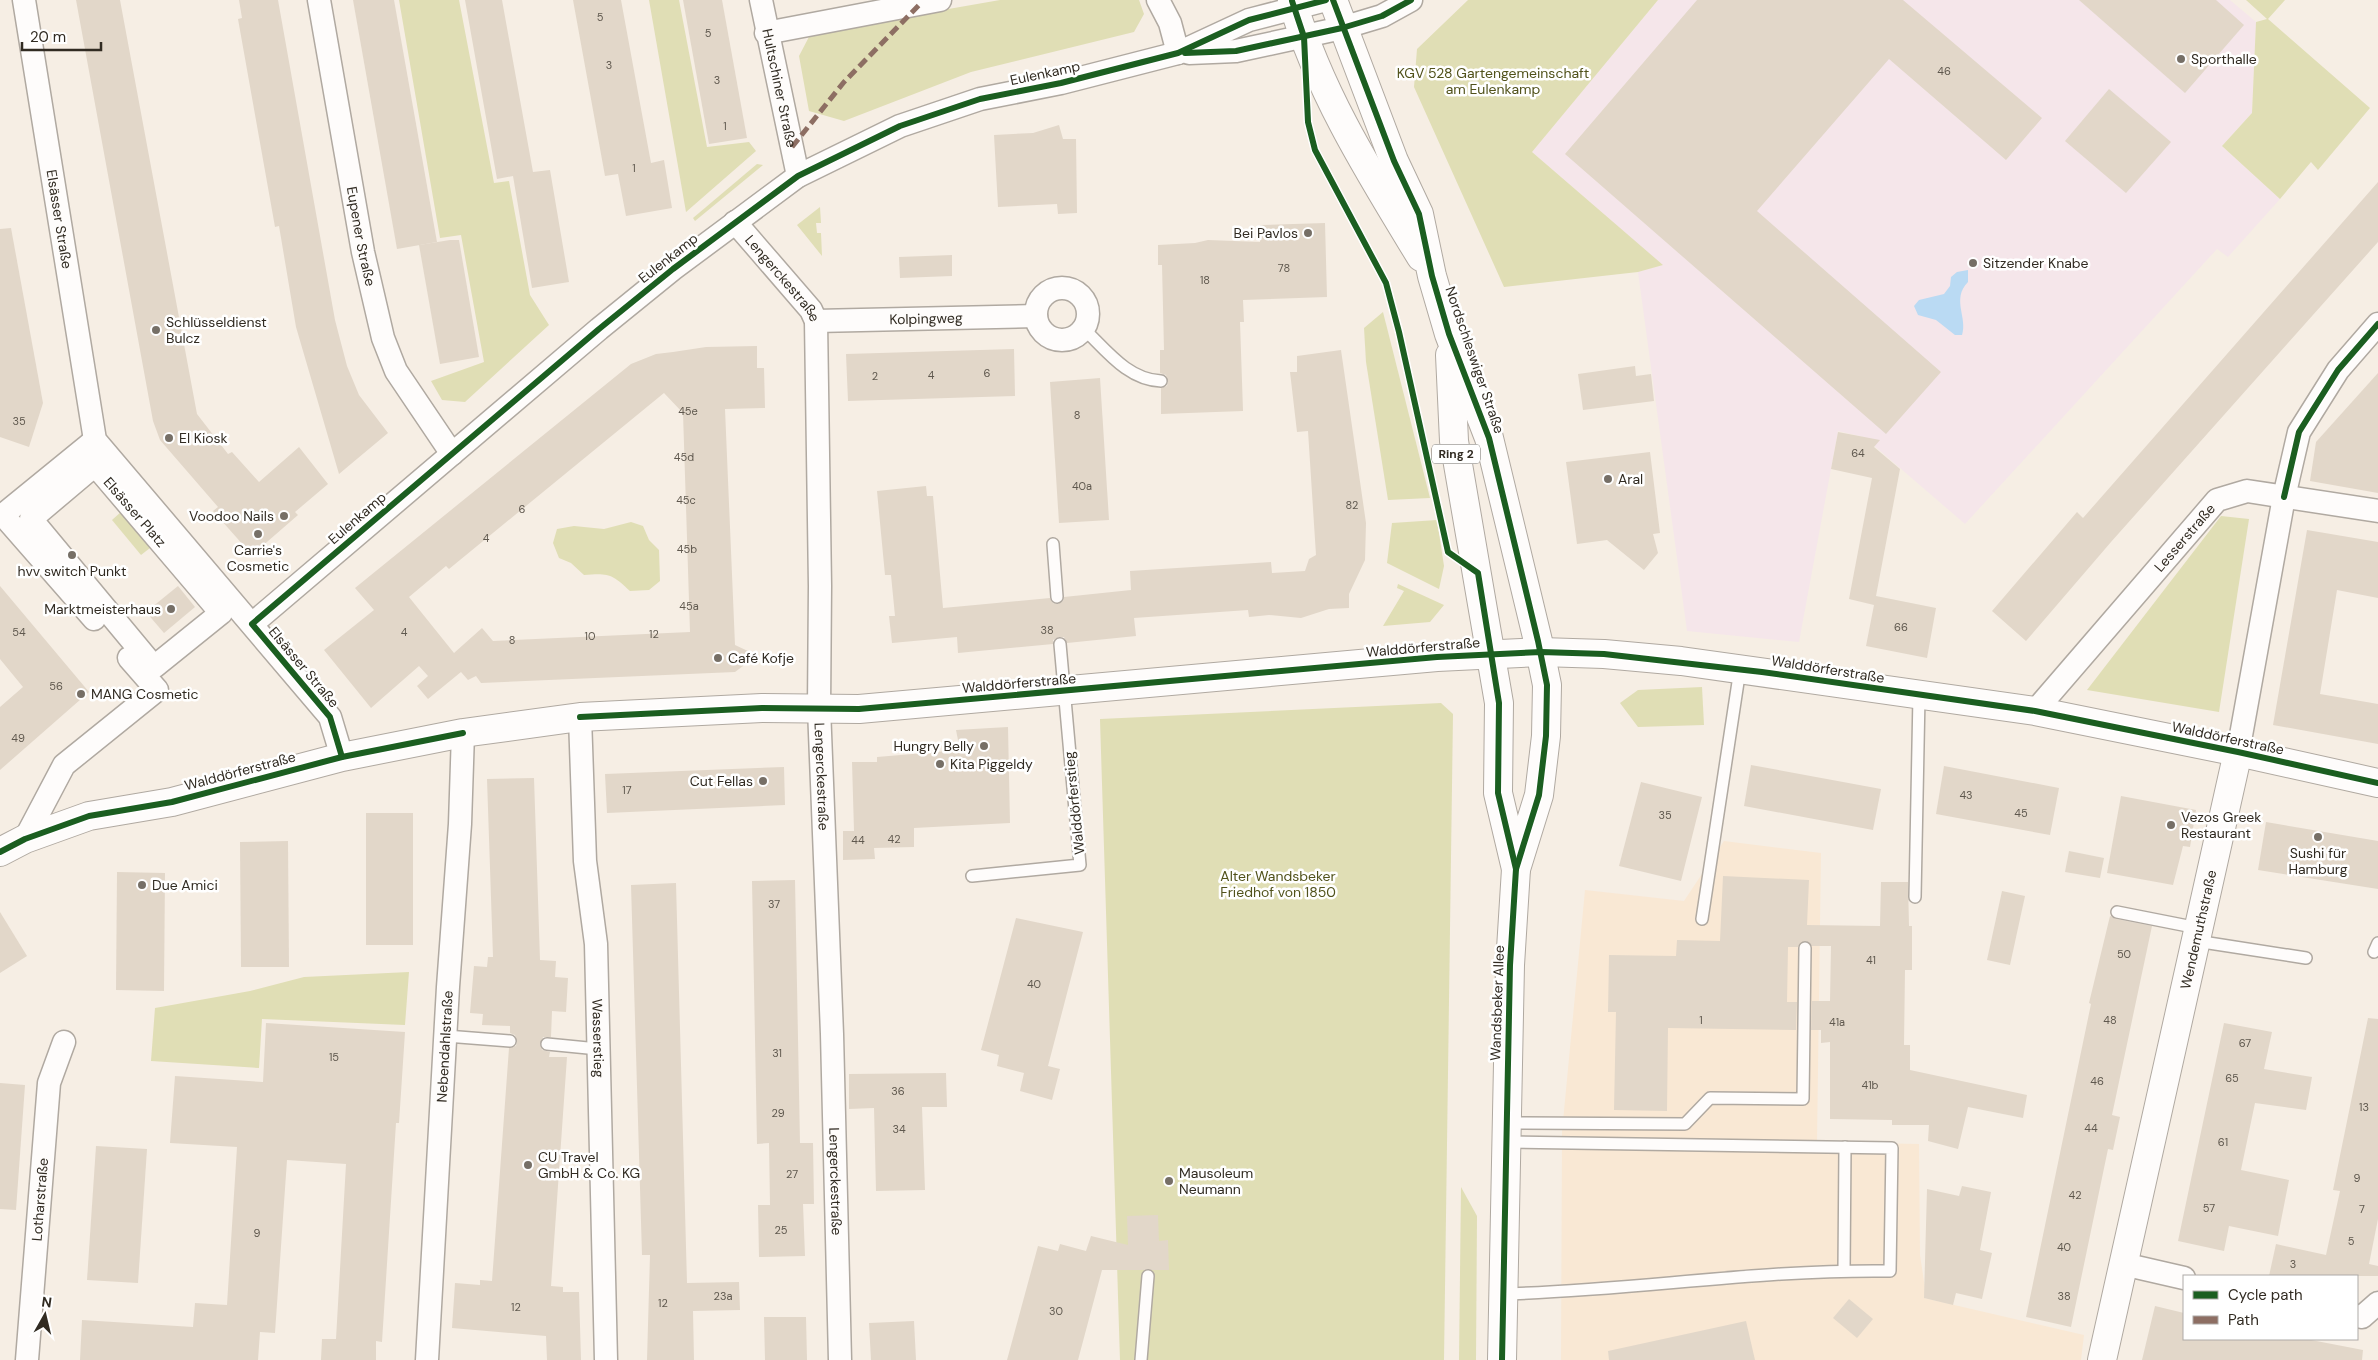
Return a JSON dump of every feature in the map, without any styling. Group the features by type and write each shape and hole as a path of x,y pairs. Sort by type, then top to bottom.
{"street":[{"name":"Elsässer Straße","path":"24,0 95,440 330,716 342,757"},
{"name":"Eupener Straße","path":"319,0 363,252 383,338 396,371 452,454"},
{"name":"Hultschiner Straße","path":"761,0 766,33 798,176"},
{"path":"766,33 940,0"},
{"path":"1158,0 1170,24 1178,53"},
{"name":"Eulenkamp","path":"252,624 599,329 735,222 798,176 900,126 980,99 1061,83 1178,53 1250,20 1293,4 1326,0"},
{"name":"Nordschleswiger Straße","path":"1332,0 1394,161 1419,214 1432,276 1449,334 1489,438 1541,652"},
{"name":"Eulenkamp","path":"1178,53 1236,51 1342,28 1382,16 1411,0"},
{"name":"Nordschleswiger Straße","path":"1293,4 1324,87 1363,163 1432,276"},
{"name":"Lengerckestraße","path":"735,222 811,310 816,321 820,586 819,708 832,1034 840,1360"},
{"path":"1064,288 1073,290 1080,295 1088,312 1084,329 1072,339 1056,340 1042,331 1036,316 1041,299 1047,293 1064,288"},
{"name":"Kolpingweg","path":"816,321 1036,316"},
{"path":"2284,497 2299,432 2338,370 2378,324"},
{"name":"Nordschleswiger Straße","path":"1449,334 1454,441 1499,703 1498,793 1516,869"},
{"path":"24,839 64,765 157,690 2,514 95,440"},
{"name":"Elsässer Platz","path":"95,465 221,612 154,666 31,519 95,465"},
{"name":"Lesserstraße","path":"2035,711 2217,500 2247,491 2378,511"},
{"name":"Wendemuthstraße","path":"2102,1360 2238,752 2284,497"},
{"name":"Walddörferstraße","path":"0,852 24,839 89,816 172,802 342,757 463,732 580,717 762,708 859,709 1491,654 1541,652 1604,654 1740,669 1919,696 2035,711 2238,752 2378,783"},
{"name":"Wandsbeker Allee","path":"1502,1360 1510,965 1516,869 1539,795 1542,772 1548,710 1547,684 1541,652"},
{"name":"Wasserstieg","path":"580,717 584,861 596,944 606,1360"},
{"name":"Nebendahlstraße","path":"427,1360 460,824 463,732"},
{"name":"Lotharstraße","path":"27,1360 49,1083 64,1042"},
{"path":"2123,1264 2183,1278"},
{"path":"2358,1316 2362,1317 2378,1303"}],"lane":[{"path":"1084,329 1124,367 1149,381 1160,381"},
{"path":"1053,544 1056,598"},
{"path":"1060,644 1063,692"},
{"path":"1702,919 1740,669"},
{"name":"Walddörferstieg","path":"972,876 1080,865 1063,692"},
{"path":"1915,897 1919,696"},
{"path":"2117,912 2197,934 2306,958"},
{"path":"1506,1133 1685,1124 1710,1098 1803,1099 1805,948"},
{"path":"446,1036 510,1041"},
{"path":"547,1044 598,1049"},
{"path":"1502,1294 1562,1293 1844,1270 1890,1271 1892,1148 1506,1133"},
{"path":"1844,1270 1845,1147"},
{"path":"1141,1360 1148,1276"}],"shaded area":[{"path":"1658,0 2230,0 2256,22 2252,113 2222,146 2280,199 2228,257 2217,249 1965,524 1864,437 1838,431 1799,642 1687,631 1638,272 1662,265 1532,152"},
{"path":"1724,841 1821,853 1817,1142 1919,1144 1920,1255 1925,1288 1924,1298 2084,1335 2081,1360 1561,1360 1562,1132 1585,890 1684,901"}],"green space":[{"path":"399,0 459,0 494,183 509,181 530,295 549,325 465,402 442,400 431,381 484,362 461,235 440,238"},
{"path":"649,0 679,0 707,147 749,142 756,151 686,212"},
{"path":"1000,0 1139,0 1144,14 1134,32 971,72 844,121 809,111 799,56 811,33"},
{"name":"KGV 528 Gartengemeinschaft am Eulenkamp","path":"1468,0 1658,0 1532,152 1663,265 1638,272 1504,287 1414,87 1417,49"},
{"path":"2246,0 2285,0 2268,19 2370,108 2318,170 2311,162 2280,199 2222,146 2252,113 2256,22 2267,19"},
{"path":"757,164 763,165 695,221 693,218"},
{"path":"820,207 821,223 816,223 817,233 821,233 822,256 797,225"},
{"path":"1383,312 1430,498 1388,500 1366,362 1364,328"},
{"path":"121,512 150,548 141,555 112,520"},
{"path":"2221,516 2249,519 2219,712 2087,690"},
{"path":"1437,520 1444,566 1439,589 1387,563 1392,523"},
{"path":"631,522 643,526 649,540 659,550 660,581 649,590 630,591 610,576 599,574 584,575 571,563 559,558 553,543 557,529 574,526 604,529"},
{"path":"1398,584 1444,605 1430,622 1383,626 1404,591 1397,588"},
{"path":"1702,687 1704,725 1638,727 1620,703 1638,690"},
{"name":"Alter Wandsbeker Friedhof von 1850","path":"1441,703 1453,714 1444,1360 1120,1360 1100,719"},
{"path":"409,972 405,1025 262,1019 259,1068 151,1061 155,1008 250,991 304,977"},
{"path":"1461,1187 1477,1216 1476,1360 1459,1360"}],"water":[{"path":"1968,270 1968,282 1963,288 1960,302 1963,322 1962,335 1955,335 1936,320 1918,315 1914,306 1919,300 1944,294 1950,286 1951,277 1957,272"}],"building":[{"path":"76,0 120,0 197,414 228,454 232,452 259,482 299,447 328,484 295,512 298,515 252,555 213,511 218,507 160,440 153,421"},
{"path":"239,0 278,0 335,320 347,366 359,395 388,433 339,474 296,327 279,226 275,227 238,19 242,18"},
{"path":"353,0 394,0 437,242 397,249"},
{"path":"465,0 502,0 533,172 550,170 569,282 532,288 513,176 497,179"},
{"path":"573,0 621,0 651,163 664,160 672,208 626,216 618,174 605,176"},
{"path":"683,0 722,0 747,138 709,144"},
{"path":"1697,0 1903,0 2042,118 2006,160 1889,59 1757,211 1941,372 1886,434 1565,154"},
{"name":"Sporthalle","path":"2079,0 2216,0 2244,25 2185,93"},
{"path":"2109,89 2171,142 2126,193 2065,141"},
{"path":"1059,125 1063,139 1076,139 1077,213 1058,214 1057,204 998,207 994,135 1033,133"},
{"path":"2378,182 2378,242 2111,542 2026,641 1992,611 2077,512 2083,518"},
{"path":"1325,223 1327,297 1243,300 1244,322 1240,322 1243,411 1161,414 1161,388 1167,386 1168,382 1166,375 1160,373 1160,350 1164,350 1162,265 1158,265 1158,245 1195,243 1208,240 1260,242 1260,225"},
{"path":"11,228 43,403 29,447 0,437 0,229"},
{"path":"459,240 479,357 440,364 419,245"},
{"path":"952,255 952,276 900,278 899,257"},
{"path":"757,346 757,368 764,368 765,408 725,409 735,645 750,652 743,666 735,672 481,683 476,676 468,680 461,672 428,699 417,686 428,676 419,666 371,708 324,650 374,610 355,588 631,364 656,354 706,347","holes":["664,393 683,413 690,632 493,641 482,628 454,653 409,597 446,566 449,569"]},
{"path":"1014,349 1015,396 848,401 846,354"},
{"path":"1341,350 1366,523 1365,560 1349,594 1349,608 1329,609 1301,618 1269,615 1249,617 1248,610 1134,618 1136,636 1067,643 1064,637 1059,637 1053,640 1053,644 958,653 957,637 892,643 889,616 895,616 891,575 885,575 877,491 926,486 927,496 933,496 943,608 1050,598 1053,603 1058,604 1063,601 1064,597 1131,590 1130,571 1271,562 1272,573 1305,571 1309,559 1316,555 1308,431 1297,432 1290,372 1297,372 1297,356"},
{"path":"1635,366 1636,376 1651,374 1654,401 1583,410 1578,374"},
{"path":"2378,373 2378,493 2310,481 2316,442"},
{"path":"1100,378 1109,520 1059,523 1050,382"},
{"path":"1838,432 1880,440 1874,447 1900,469 1876,596 1936,608 1927,658 1866,646 1874,605 1849,599 1872,478 1831,469"},
{"path":"1650,452 1660,533 1653,534 1658,553 1644,570 1607,540 1577,544 1566,462"},
{"path":"2307,530 2378,542 2378,598 2337,590 2320,694 2378,704 2378,744 2273,725"},
{"path":"0,586 89,692 0,770 0,707 23,687 0,659"},
{"name":"Marktmeisterhaus","path":"178,586 195,607 164,633 146,612"},
{"path":"1008,727 1010,823 914,828 914,847 874,848 875,859 843,860 843,831 854,831 852,762 877,762 877,757 960,750 956,730"},
{"path":"1751,765 1881,789 1873,830 1744,806"},
{"path":"1944,766 2059,788 2050,835 1936,814"},
{"path":"784,767 785,805 607,813 605,774"},
{"path":"534,778 540,960 556,961 555,977 568,978 566,1012 552,1011 551,1037 543,1037 540,1044 542,1050 550,1052 549,1057 567,1057 551,1286 563,1287 563,1292 579,1292 581,1360 547,1360 546,1336 452,1328 455,1283 480,1285 480,1280 492,1281 509,1048 516,1046 517,1041 515,1035 510,1033 510,1026 482,1025 483,1014 470,1013 474,966 487,967 488,957 493,957 487,779"},
{"path":"1641,782 1702,797 1681,881 1619,866"},
{"path":"2121,796 2196,810 2190,847 2183,846 2173,885 2107,873"},
{"path":"366,813 413,813 413,945 366,945"},
{"path":"2266,822 2378,841 2378,889 2258,870"},
{"path":"288,841 289,967 241,967 240,842"},
{"path":"2069,851 2104,858 2100,878 2065,872"},
{"path":"117,872 165,873 164,991 116,990"},
{"path":"1723,876 1809,880 1807,925 1880,926 1881,882 1908,882 1909,926 1912,926 1912,970 1905,970 1904,1045 1910,1045 1910,1070 2027,1095 2023,1118 1968,1107 1958,1149 1928,1141 1929,1125 1892,1125 1892,1120 1830,1119 1830,1042 1821,1043 1821,1030 1811,1030 1812,1001 1830,1001 1831,946 1812,946 1806,941 1801,942 1798,947 1788,947 1787,1002 1797,1002 1796,1030 1668,1028 1667,1111 1614,1110 1616,1012 1608,1012 1609,955 1676,956 1677,940 1720,941"},
{"path":"795,880 800,1143 813,1143 814,1204 803,1204 805,1256 759,1257 758,1205 770,1205 769,1143 757,1144 752,881"},
{"path":"676,883 687,1283 739,1282 740,1310 693,1311 694,1360 647,1360 650,1255 642,1255 631,885"},
{"path":"2002,891 2025,896 2010,965 1987,960"},
{"path":"0,912 27,956 0,973"},
{"path":"2110,916 2116,919 2152,926 2112,1115 2120,1117 2113,1150 2108,1149 2071,1327 2026,1317 2091,1004 2089,1003"},
{"path":"1016,918 1083,932 1048,1066 1060,1069 1052,1100 1020,1091 1024,1073 997,1066 999,1055 981,1050"},
{"path":"2368,1018 2378,1019 2378,1219 2369,1264 2378,1266 2378,1276 2269,1275 2276,1244 2326,1255 2340,1191 2333,1190"},
{"path":"266,1023 405,1032 399,1123 396,1123 382,1342 376,1341 376,1360 321,1360 322,1339 336,1339 346,1164 287,1160 275,1333 260,1332 258,1360 80,1360 82,1320 193,1327 195,1303 227,1305 237,1147 170,1143 175,1076 263,1082"},
{"path":"2224,1023 2272,1032 2264,1069 2312,1077 2306,1110 2255,1103 2241,1170 2289,1180 2278,1236 2229,1226 2224,1251 2178,1241"},
{"path":"946,1073 947,1107 922,1107 925,1190 876,1191 874,1108 849,1109 849,1074"},
{"path":"0,1083 25,1085 16,1210 0,1209"},
{"path":"96,1146 147,1149 138,1283 87,1280"},
{"path":"1962,1186 1991,1192 1980,1250 1992,1253 1982,1299 1956,1293 1953,1305 1924,1298 1927,1189 1959,1196"},
{"path":"1158,1215 1159,1241 1168,1240 1169,1270 1102,1270 1078,1360 1007,1360 1038,1246 1058,1251 1060,1244 1086,1251 1091,1236 1128,1245 1127,1216"},
{"path":"1849,1299 1873,1319 1857,1338 1833,1318"},
{"path":"2155,1306 2183,1313 2183,1340 2311,1340 2363,1350 2362,1360 2142,1360"},
{"path":"764,1317 806,1317 807,1360 765,1360"},
{"path":"914,1321 916,1360 871,1360 869,1323"},
{"path":"1746,1321 1755,1360 1609,1360 1608,1351"}],"marked path":[{"path":"792,147 844,82 922,2"}],"cycle path":[{"path":"342,757 330,717 252,624 599,329 673,269 798,176 900,126 980,99 1061,83 1178,53 1249,20 1326,0"},
{"path":"1333,0 1394,161 1419,214 1432,276 1449,334 1489,438 1547,685 1546,736 1539,795 1516,869 1510,965 1502,1360"},
{"path":"1185,53 1236,51 1342,28 1382,16 1411,0"},
{"path":"1292,1 1304,37 1308,122 1315,150 1386,283 1399,332 1448,552 1478,573 1499,703 1498,793 1516,869"},
{"path":"2284,497 2299,432 2338,370 2378,324"},
{"path":"580,717 762,708 859,709 1437,657 1541,652 1604,654 1762,672 2035,711 2238,752 2378,783"},
{"path":"0,852 25,839 89,816 172,802 342,757 463,733"}],"place":[{"name":"Sporthalle","path":"2181,59"},
{"name":"Bei Pavlos","path":"1308,233"},
{"name":"Sitzender Knabe","path":"1973,263"},
{"name":"Schlüsseldienst Bulcz","path":"156,330"},
{"name":"El Kiosk","path":"169,438"},
{"name":"Aral","path":"1608,479"},
{"name":"Voodoo Nails","path":"284,516"},
{"name":"Carrie's Cosmetic","path":"258,534"},
{"name":"hvv switch Punkt","path":"72,555"},
{"name":"Marktmeisterhaus","path":"171,609"},
{"name":"Café Kofje","path":"718,658"},
{"name":"MANG Cosmetic","path":"81,694"},
{"name":"Hungry Belly","path":"984,746"},
{"name":"Kita Piggeldy","path":"940,764"},
{"name":"Cut Fellas","path":"763,781"},
{"name":"Vezos Greek Restaurant","path":"2171,825"},
{"name":"Sushi für Hamburg","path":"2318,837"},
{"name":"Due Amici","path":"142,885"},
{"name":"CU Travel GmbH & Co. KG","path":"528,1165"},
{"name":"Mausoleum Neumann","path":"1169,1181"}]}
